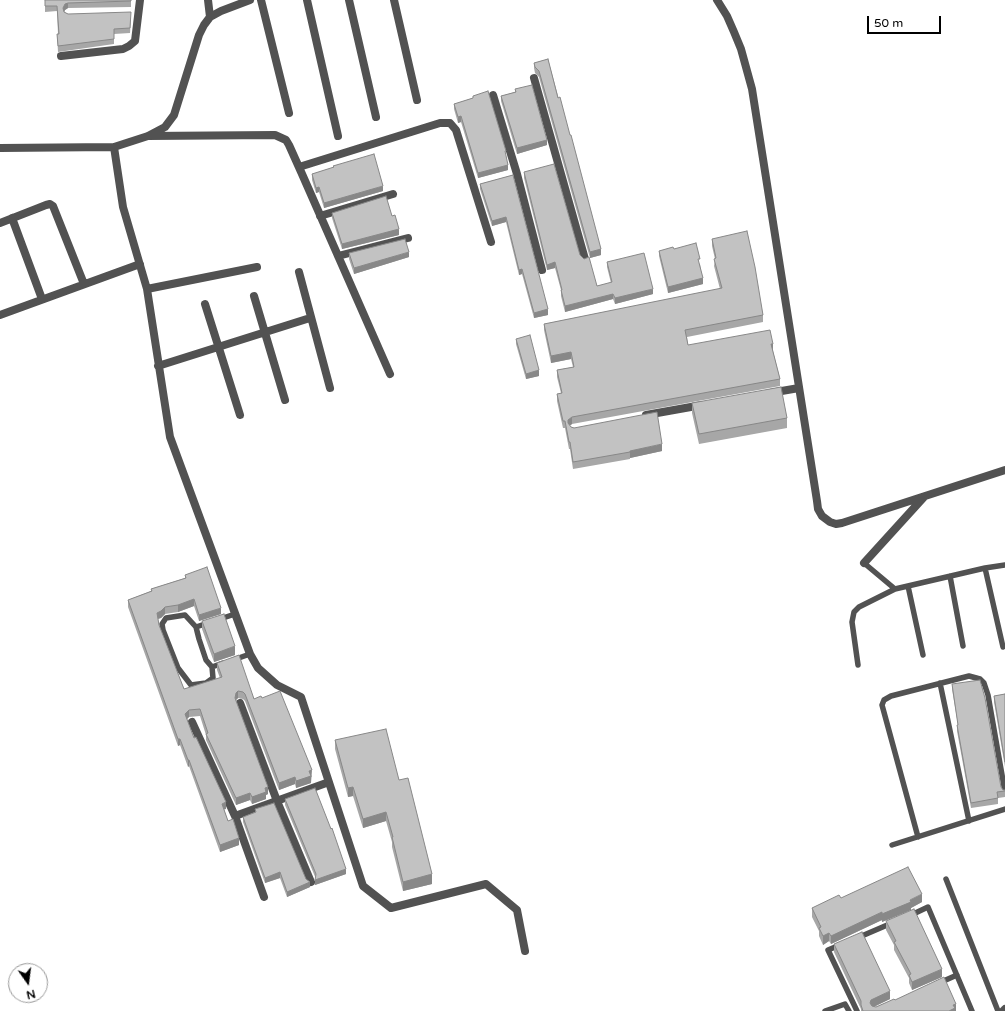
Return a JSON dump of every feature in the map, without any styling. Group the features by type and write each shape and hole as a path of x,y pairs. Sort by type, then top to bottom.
{"street":[{"path":"61,56 129,46 135,41 134,12 140,0"},
{"path":"208,0 210,17"},
{"path":"0,148 114,147 148,136 165,127 174,115 199,35 210,17 220,11 250,0"},
{"path":"261,0 289,113"},
{"path":"308,0 338,136"},
{"path":"349,0 376,117"},
{"path":"394,0 417,100"},
{"path":"717,0 727,16 734,32 743,56 752,89 798,388 818,509 822,516 830,522 836,524 842,523 1005,470"},
{"path":"534,78 554,164 585,259"},
{"path":"493,95 517,174 542,270"},
{"path":"299,167 440,123 450,123 456,130 477,184 491,242"},
{"path":"148,136 275,135 286,140 390,374"},
{"path":"114,147 123,207 147,289 170,437 250,654 258,668 277,685 301,697 363,886 391,908 486,884 517,910 525,951"},
{"path":"320,216 393,194"},
{"path":"0,223 46,205 53,206 84,284"},
{"path":"12,218 42,299"},
{"path":"338,256 408,238"},
{"path":"0,313 140,264"},
{"path":"147,289 257,267"},
{"path":"299,272 310,318 330,388"},
{"path":"254,296 285,400"},
{"path":"205,304 240,415"},
{"path":"158,366 310,318"},
{"path":"760,395 798,388"},
{"path":"635,417 713,403"},
{"path":"864,563 924,496"},
{"path":"240,703 311,882"},
{"path":"192,722 235,816 264,897"},
{"path":"235,816 329,782"}],"lane":[{"path":"864,563 896,589"},
{"path":"858,665 852,622 854,612 859,607 896,589 985,568 1005,565"},
{"path":"985,568 1003,647"},
{"path":"950,576 963,646"},
{"path":"908,586 923,655"},
{"path":"196,627 235,614"},
{"path":"185,615 196,627 198,639 206,660 212,667 214,678 206,683 191,685 178,668 163,630 162,624 166,618 185,615"},
{"path":"212,667 250,654"},
{"path":"918,837 882,705 884,700 891,696 969,676 980,679 984,683 988,695 1005,792"},
{"path":"940,683 969,821"},
{"path":"892,845 1005,809"},
{"path":"946,879 998,1011"},
{"path":"850,941 928,907 972,1011"},
{"path":"842,944 828,950 857,1011"},
{"path":"936,984 957,975"},
{"path":"824,1011 845,1004 849,1011"}],"building":[{"path":"45,0 131,0 68,3 65,4 63,8 64,12 68,14 131,12 130,28 114,29 114,39 58,46 57,34 59,34 57,6 45,6"},
{"path":"548,59 558,98 560,97 571,135 601,249 590,252 539,71 535,67 534,63"},
{"path":"532,85 547,140 517,148 501,96 516,92 515,89"},
{"path":"488,91 506,151 508,165 478,173 461,116 458,117 454,104"},
{"path":"374,154 383,186 324,203 319,187 316,188 312,174"},
{"path":"554,164 580,255 584,259 589,257 597,286 612,282 607,262 644,253 653,289 615,298 613,294 565,306 555,262 547,265 524,172"},
{"path":"513,175 548,309 534,313 522,269 519,270 506,217 492,221 480,184"},
{"path":"386,196 392,216 395,215 399,229 342,244 332,213"},
{"path":"747,231 763,315 685,330 688,345 770,330 773,344 771,344 780,379 572,417 568,420 568,423 574,428 657,412 662,444 630,452 573,462 570,442 565,421 563,421 557,394 562,393 557,370 574,367 571,352 551,356 544,324 722,288 714,259 716,258 712,239"},
{"path":"405,239 409,252 354,268 349,253"},
{"path":"696,243 703,278 668,287 659,251 673,247 674,249"},
{"path":"530,335 539,370 526,374 516,339"},
{"path":"781,387 787,418 699,434 692,403"},
{"path":"207,567 221,608 199,615 194,599 178,605 165,607 157,613 159,625 184,689 222,677 217,663 239,655 254,699 261,696 262,698 280,691 312,770 309,771 311,776 296,781 295,777 279,783 245,694 238,691 235,698 268,787 265,788 266,792 252,797 250,793 236,798 206,734 208,733 200,709 189,710 185,714 194,738 196,737 226,802 222,804 228,821 233,819 239,838 220,845 189,760 180,739 178,739 128,600 152,591 151,589 186,578 185,575"},
{"path":"224,614 235,646 214,654 202,621"},
{"path":"980,680 985,698 1001,787 1005,791 997,792 998,798 971,803 957,725 952,684"},
{"path":"1005,694 1005,762 994,696"},
{"path":"386,729 399,780 408,778 432,874 403,882 386,812 363,819 353,787 348,788 335,740"},
{"path":"315,788 331,829 332,828 346,869 315,880 316,874 285,799"},
{"path":"274,803 306,879 310,882 287,892 280,872 265,878 243,817 256,812 255,809"},
{"path":"908,867 922,894 910,900 911,902 882,914 882,912 831,936 829,933 823,936 819,928 821,927 812,908 839,895 841,898"},
{"path":"914,909 942,969 912,982 909,975 911,974 894,942 896,941 886,921"},
{"path":"862,932 890,991 871,1000 870,1003 872,1006 876,1007 894,999 895,1000 944,977 956,1004 953,1005 955,1008 949,1011 863,1011 861,1001 834,944"}]}
